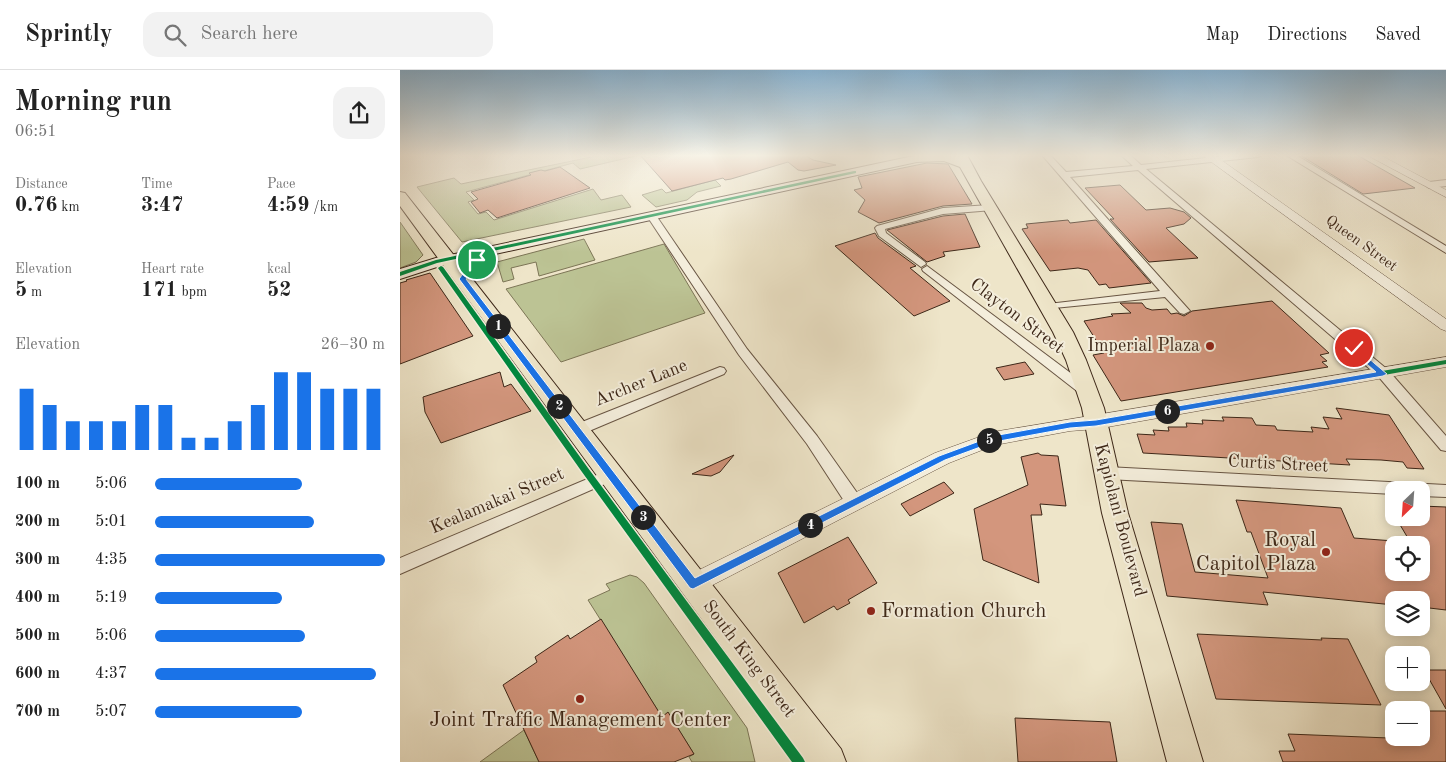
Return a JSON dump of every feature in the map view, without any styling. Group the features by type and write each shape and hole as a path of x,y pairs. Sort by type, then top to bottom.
{"main road":[{"path":"400,274 448,260 786,187"},
{"name":"Kapiolani Boulevard","path":"978,187 1071,349 1096,423 1115,513 1185,762"},
{"name":"South King Street","path":"400,196 828,762"},
{"path":"463,279 475,261 495,250"}],"street":[{"path":"1076,187 1184,311"},
{"path":"1164,187 1383,374 1446,446"},
{"name":"Queen Street","path":"1252,187 1446,326"},
{"path":"1343,187 1446,250"},
{"path":"1433,187 1446,194"},
{"name":"Clayton Street","path":"990,208 942,211 880,228 882,234 1086,392"},
{"path":"652,216 743,352 812,440 854,502"},
{"path":"1048,307 1168,293"},
{"path":"693,584 942,458 993,439 1446,362"},
{"name":"Archer Lane","path":"577,430 720,371"},
{"name":"Curtis Street","path":"1107,474 1446,491"},
{"name":"Kealamakai Street","path":"400,566 611,475"}],"green space":[{"path":"417,187 483,187 466,192 474,200 468,202 478,214 486,212 494,220 593,189 601,200 622,195 631,207 462,242"},
{"path":"688,187 716,187 697,192 687,200 656,207 642,195 662,189 666,193"},
{"path":"400,222 423,255 416,262 400,268"},
{"path":"584,239 595,260 539,276 536,262 511,268 514,279 503,282 497,262"},
{"path":"664,244 705,313 561,362 506,289"},
{"path":"630,575 637,577 644,583 747,728 755,762 692,762 689,757 694,754 668,713 662,717 588,600 610,590 606,584"},
{"path":"524,730 539,762 480,762"}],"building":[{"path":"488,187 590,188 497,218 488,210 480,213 471,202 478,199 471,192"},
{"path":"669,187 687,187 672,191"},
{"path":"962,187 972,204 943,206 879,223 858,212 865,200 854,190 862,188"},
{"path":"1122,187 1146,210 1170,208 1184,212 1191,218 1184,224 1166,228 1198,258 1149,262 1110,219 1114,219 1085,188"},
{"path":"1352,187 1415,188 1363,194"},
{"path":"965,214 980,247 943,252 945,256 927,262 887,230 943,216"},
{"path":"1068,220 1070,223 1096,220 1151,283 1109,288 1106,284 1099,285 1088,270 1078,268 1050,271 1022,229 1028,228 1026,224"},
{"path":"875,233 878,238 916,266 910,268 950,301 914,316 835,246"},
{"path":"430,273 473,336 400,364 400,283"},
{"name":"Imperial Plaza","path":"1272,301 1329,353 1320,355 1327,361 1322,362 1328,367 1121,401 1093,355 1104,353 1084,321 1113,316 1111,314 1131,313 1120,303 1142,303 1146,308 1152,310 1167,309 1171,314 1177,313 1184,316 1192,311"},
{"path":"1025,362 1034,374 1004,380 996,368"},
{"path":"500,372 504,387 511,384 531,411 441,443 425,412 423,397"},
{"path":"1336,408 1389,415 1424,469 1407,468 1403,462 1381,460 1346,459 1350,465 1143,453 1137,434 1155,435 1153,430 1169,431 1168,427 1187,427 1186,423 1203,424 1202,420 1224,421 1222,417 1252,418 1256,425 1275,426 1277,430 1313,432 1311,427 1329,429 1323,417 1342,419"},
{"path":"1038,453 1041,455 1058,456 1066,506 1040,504 1042,515 1031,515 1039,583 983,560 974,509 1028,485 1021,457"},
{"path":"734,455 720,472 711,476 692,474"},
{"path":"944,482 954,493 910,516 901,504"},
{"name":"Royal Capitol Plaza","path":"1236,500 1341,508 1354,538 1385,540 1385,581 1430,581 1430,536 1407,536 1401,526 1430,526 1430,506 1446,507 1446,610 1430,608 1430,591 1385,591 1385,604 1263,592 1268,605 1167,596 1151,522 1182,524 1195,572 1268,578 1251,532 1247,532"},
{"path":"848,537 877,583 848,600 850,603 837,610 834,606 804,623 778,573"},
{"name":"Joint Traffic Management Center","path":"601,619 662,717 668,712 694,754 674,762 539,762 503,685 537,662 535,657 568,635 570,639"},
{"path":"1197,634 1322,640 1321,638 1348,639 1381,705 1216,699"},
{"path":"1430,670 1446,670 1446,709 1430,681"},
{"path":"1430,711 1446,711 1446,762 1283,762 1279,751 1295,751 1288,734 1385,738 1385,746 1430,746"},
{"path":"1015,718 1110,722 1117,762 1018,762"}],"cycle path":[{"path":"400,274 436,262 783,187"},
{"path":"441,268 585,470 799,762"},
{"path":"693,584 942,458 993,439 1446,362"}],"place":[{"name":"Imperial Plaza","path":"1210,346"},
{"name":"Royal Capitol Plaza","path":"1326,552"},
{"name":"Formation Church","path":"871,611"},
{"name":"Joint Traffic Management Center","path":"580,699"}],"route":[{"path":"477,260 463,279 693,584 942,458 993,439 1383,374 1354,348"}]}
